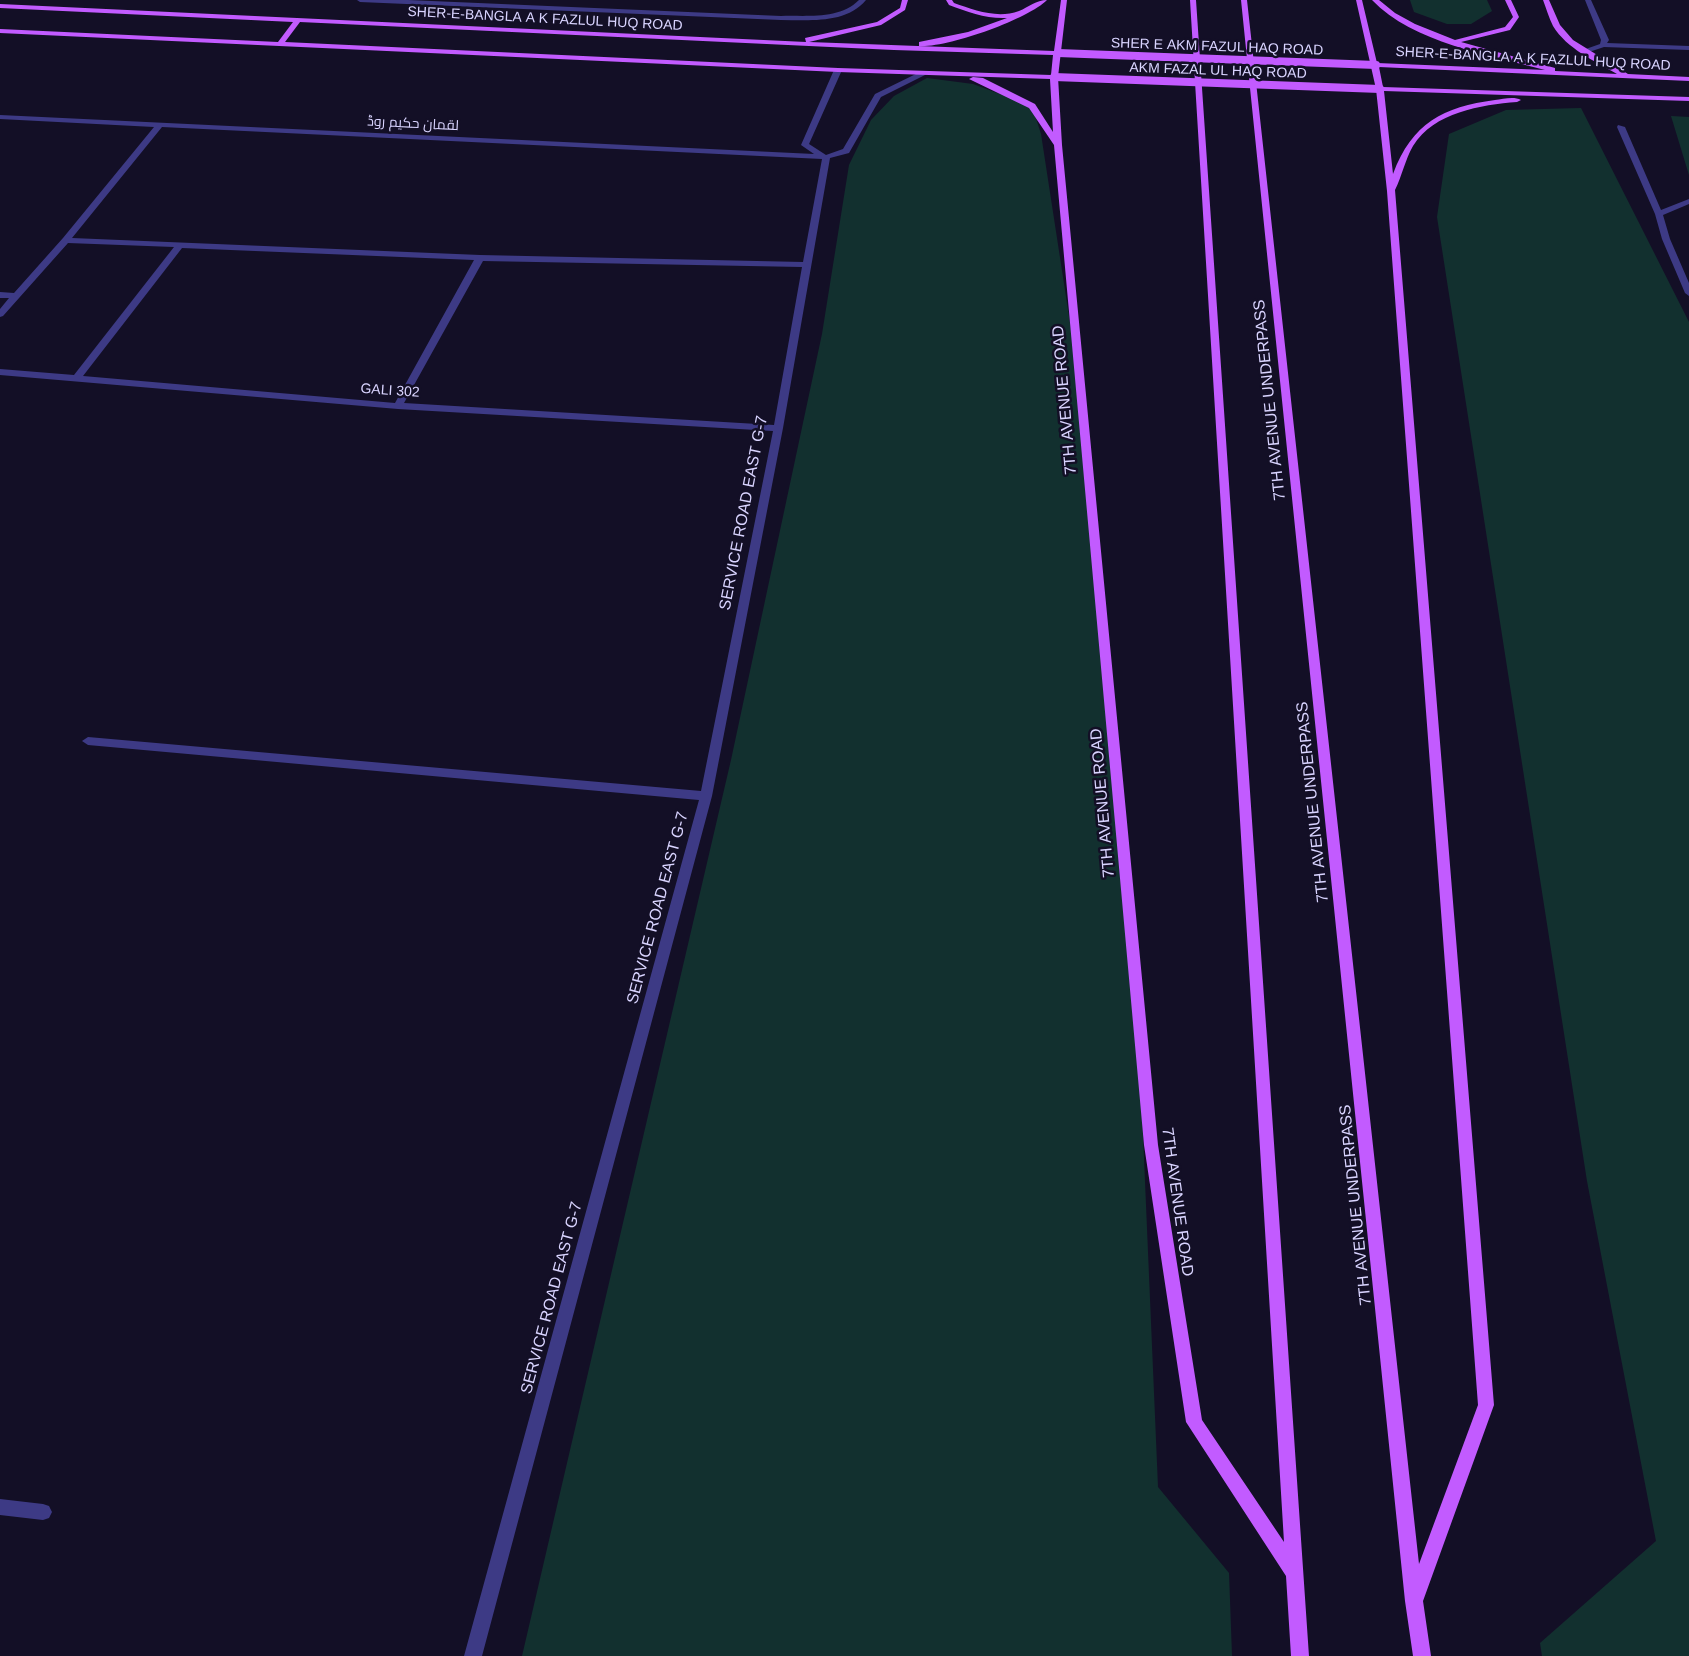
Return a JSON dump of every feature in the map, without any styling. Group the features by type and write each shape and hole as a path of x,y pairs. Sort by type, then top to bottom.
{"main road":[{"path":"791,44 879,24 903,9 904,0"},
{"path":"949,0 951,4 985,16 1016,16"},
{"path":"894,48 950,39 1002,24 1044,0"},
{"name":"7TH AVENUE ROAD","path":"1064,0 1054,77 1058,145 1150,1136 1194,1422 1293,1572"},
{"path":"1193,0 1293,1572 1300,1656"},
{"name":"7TH AVENUE UNDERPASS","path":"1244,0 1414,1601 1422,1656"},
{"path":"1359,0 1376,65 1391,191 1486,1405 1414,1601"},
{"path":"1375,0 1388,13 1416,28 1455,42 1571,75"},
{"path":"1455,42 1508,29 1516,17 1508,0"},
{"path":"1546,0 1558,26 1586,52 1628,76"},
{"name":"SHER-E-BANGLA A K FAZLUL HUQ ROAD","path":"0,6 791,44 1058,54"},
{"path":"280,44 298,20"},
{"path":"0,31 838,70 1054,77"},
{"name":"SHER E AKM FAZUL HAQ ROAD","path":"1058,54 1376,65"},
{"name":"SHER-E-BANGLA A K FAZLUL HUQ ROAD","path":"1376,65 1689,79"},
{"path":"924,73 980,80 1032,106 1058,145"},
{"name":"AKM FAZAL UL HAQ ROAD","path":"1054,77 1380,89"},
{"name":"SHER-E-BANGLA A K FAZLUL HUQ ROAD","path":"1380,89 1689,99"},
{"path":"1391,191 1410,143 1425,127 1449,113 1501,101 1610,96"}],"street":[{"path":"360,0 426,1 781,18 830,16 854,8 863,0"},
{"path":"1588,0 1602,30 1605,40 1603,45"},
{"path":"1586,52 1603,45 1689,48"},
{"path":"838,70 805,145 826,157 846,151 878,96 924,73"},
{"name":"لقمان حکیم روڈ","path":"0,117 826,157"},
{"path":"0,314 66,240 160,125"},
{"path":"1620,127 1659,214 1666,239 1689,293"},
{"name":"SERVICE ROAD EAST G-7","path":"473,1656 706,796 778,428 826,157"},
{"path":"1659,214 1689,201"},
{"path":"66,240 480,258 808,265"},
{"path":"76,379 180,245"},
{"path":"398,406 480,258"},
{"path":"0,295 16,296"},
{"name":"GALI 302","path":"0,372 398,406 778,428"},
{"path":"88,741 706,796"},
{"path":"0,1507 43,1512"}],"green space":[{"path":"1410,0 1487,0 1492,11 1471,24 1447,24 1414,12"},
{"path":"927,78 973,84 1032,106 1041,134 1082,401 1137,994 1158,1487 1229,1573 1232,1656 522,1656 731,760 822,334 849,165 871,120 894,96"},
{"path":"1581,108 1689,322 1689,1656 1542,1656 1540,1643 1656,1541 1587,1181 1437,217 1449,134 1506,110"},
{"path":"1671,116 1689,117 1689,175"}]}
